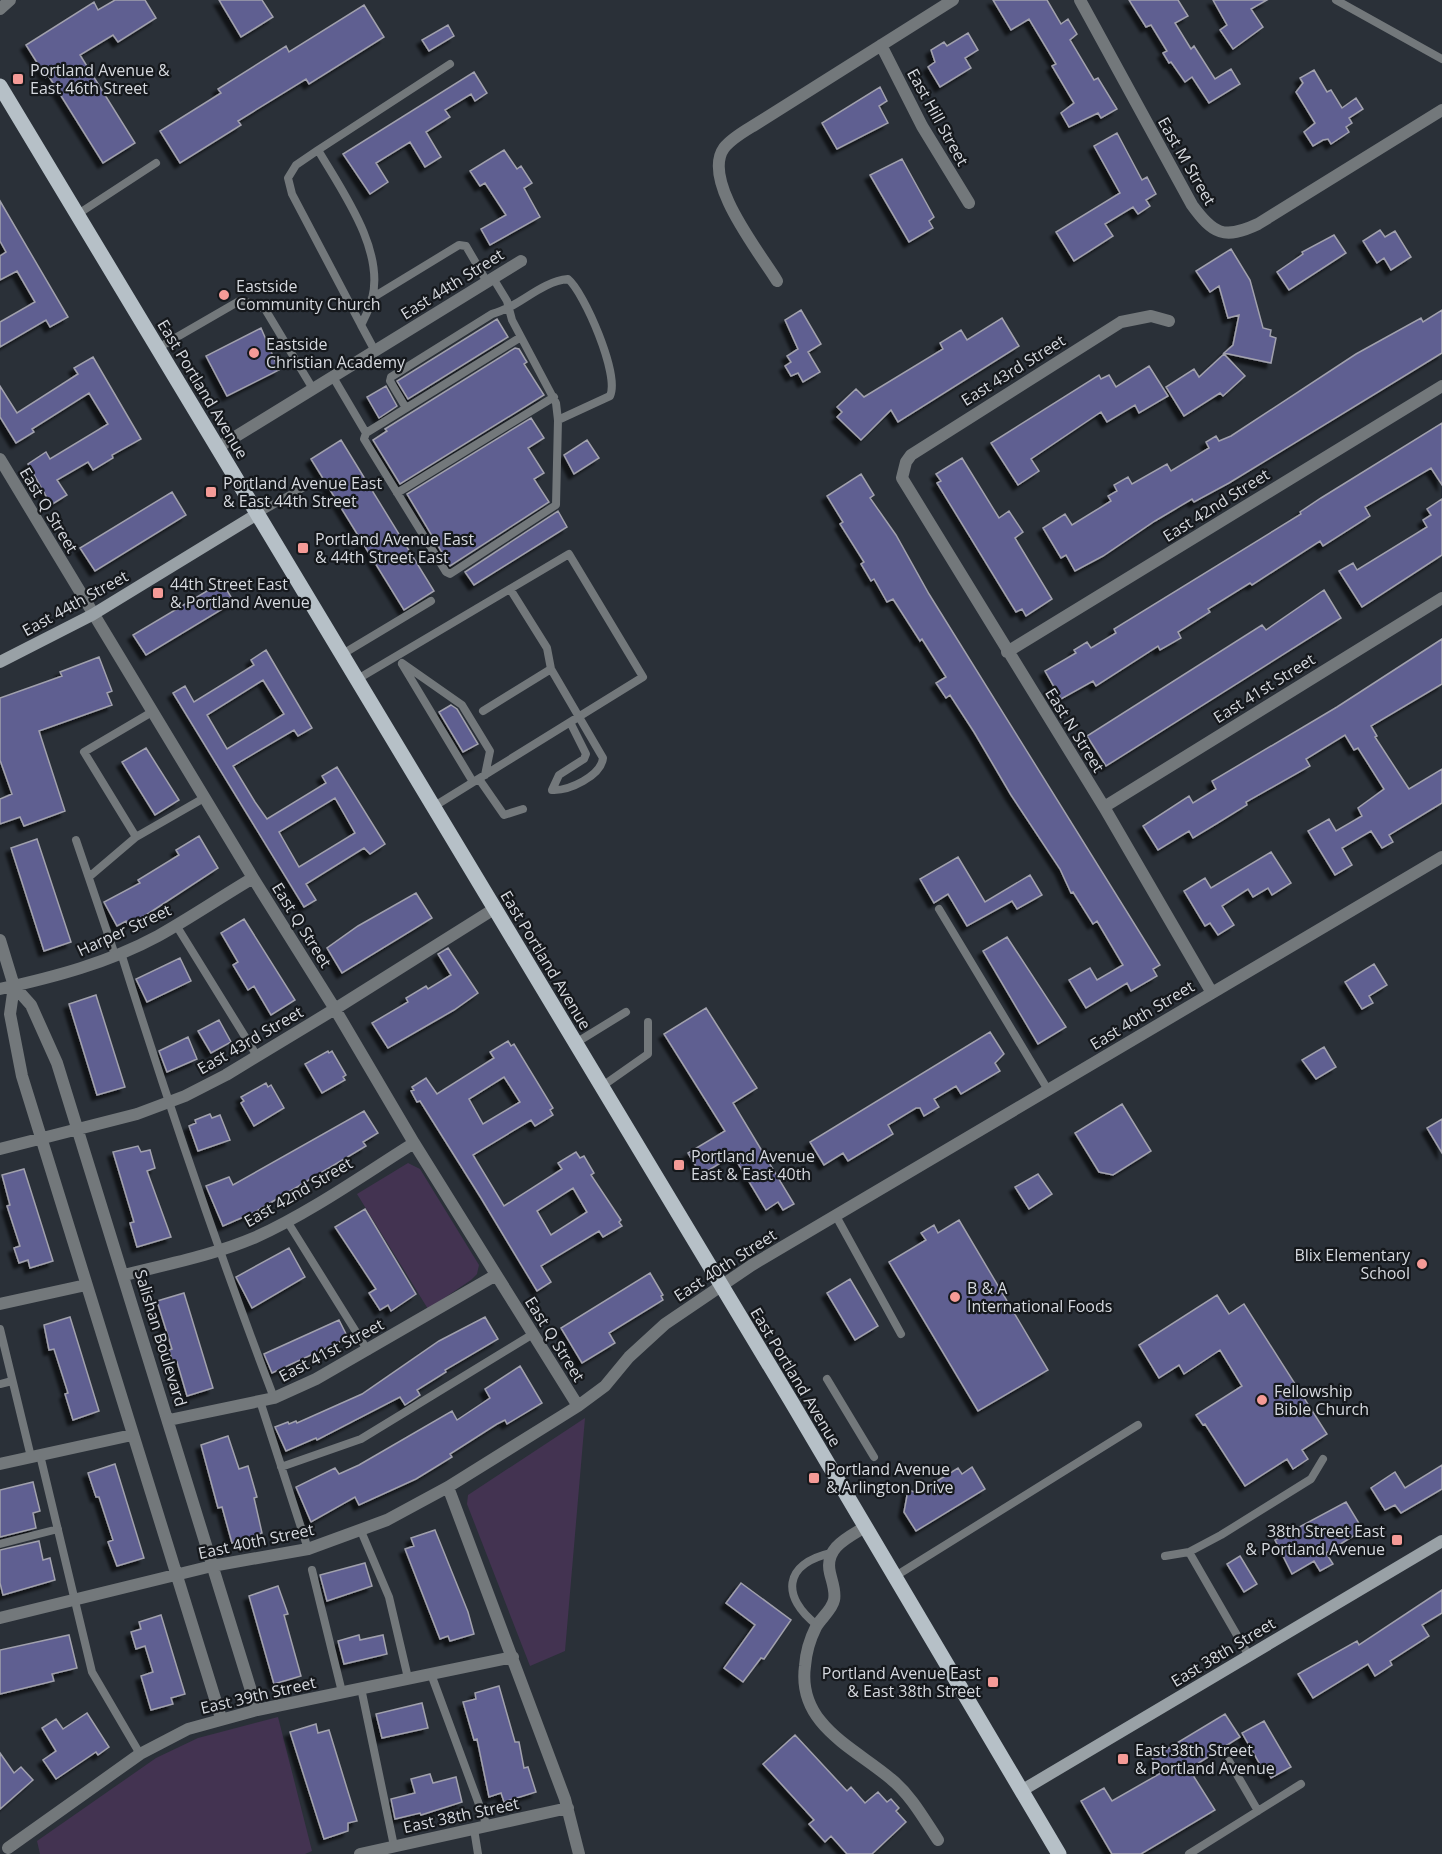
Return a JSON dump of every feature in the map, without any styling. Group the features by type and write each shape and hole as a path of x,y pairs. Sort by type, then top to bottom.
{"main road":[{"name":"East Portland Avenue","path":"0,86 1059,1854"},
{"name":"East 44th Street","path":"0,662 92,615 257,514"},
{"name":"East 38th Street","path":"1021,1791 1442,1541"}],"street":[{"path":"0,9 10,0"},
{"path":"777,281 723,194 718,175 720,156 732,140 953,0"},
{"name":"East M Street","path":"1080,0 1192,205 1207,223 1221,232 1234,234 1258,224 1442,110"},
{"name":"East Hill Street","path":"881,45 922,126 969,203"},
{"name":"East 44th Street","path":"217,448 520,261"},
{"name":"East 43rd Street","path":"904,487 903,470 911,455 1120,322 1151,316 1169,321"},
{"name":"East 42nd Street","path":"1007,652 1442,386"},
{"name":"East Q Street","path":"0,459 92,615 335,1009 414,1143 578,1406"},
{"name":"East N Street","path":"904,487 1104,807 1212,993"},
{"name":"East 41st Street","path":"1104,807 1442,598"},
{"name":"East 40th Street","path":"0,1618 213,1566 308,1550 362,1531 448,1487 578,1406 605,1386 629,1357 665,1324 720,1286 1442,856"},
{"name":"Harper Street","path":"0,989 77,970 118,954 176,925 253,878"},
{"name":"East 43rd Street","path":"0,1149 79,1130 168,1102 206,1086 335,1009 494,909"},
{"name":"Salishan Boulevard","path":"0,940 14,986 31,1005 44,1032 79,1130 256,1710"},
{"name":"Salishan Boulevard","path":"14,986 10,1014 17,1058 221,1718"},
{"name":"East 42nd Street","path":"124,1275 218,1251 255,1237 287,1221 414,1143"},
{"name":"East 41st Street","path":"169,1420 274,1398 316,1380 496,1275"},
{"path":"0,1304 86,1285"},
{"path":"0,1464 132,1435"},
{"path":"448,1487 568,1808 579,1854"},
{"path":"865,1527 840,1542 831,1553 828,1567 834,1590 834,1602 817,1625 809,1641 804,1668 805,1689 811,1706 834,1738 891,1779 909,1797 938,1840"},
{"name":"East 39th Street","path":"7,1848 140,1754 188,1729 256,1710 513,1657"},
{"name":"East 38th Street","path":"360,1854 568,1808"}],"lane":[{"path":"1336,0 1442,59"},
{"path":"375,351 292,194 288,178 296,165 450,64"},
{"path":"318,150 363,230 372,261 372,298 361,325"},
{"path":"78,214 156,163"},
{"path":"372,298 459,244 466,246 509,309 521,337 554,397 558,420 556,505 450,574 446,573 364,439 366,433 521,337"},
{"path":"406,408 390,381 391,377 492,314 509,309 546,285 568,279 604,346 613,382 610,396 558,420"},
{"path":"158,348 241,300 265,309 313,389"},
{"path":"333,377 366,433"},
{"path":"397,493 554,397"},
{"path":"257,514 304,487"},
{"path":"356,680 400,660 569,554 644,677 433,807"},
{"path":"510,589 547,648 551,669 601,752 602,765 598,770 564,791 552,790 559,775 584,759 586,754 570,722"},
{"path":"341,655 431,601"},
{"path":"400,660 504,815 523,809"},
{"path":"400,660 462,705 490,752 479,779"},
{"path":"483,711 551,669"},
{"path":"136,837 84,752 152,712"},
{"path":"89,877 136,837 204,798"},
{"path":"76,840 118,954 218,1251 274,1398"},
{"path":"939,909 1048,1090"},
{"path":"176,925 257,1056"},
{"path":"574,1044 626,1012"},
{"path":"601,1088 648,1054 648,1022"},
{"path":"836,1215 901,1334"},
{"path":"287,1221 368,1351"},
{"path":"0,1329 12,1381 58,1529 93,1672 140,1754"},
{"path":"281,1467 361,1439 533,1334"},
{"path":"827,1379 874,1457"},
{"path":"0,1384 12,1381"},
{"path":"260,1401 308,1550"},
{"path":"894,1577 1138,1425"},
{"path":"1165,1556 1189,1552 1311,1479 1323,1459"},
{"path":"0,1544 58,1529"},
{"path":"362,1531 389,1597 408,1678"},
{"path":"1189,1552 1249,1656"},
{"path":"817,1625 795,1604 793,1591 795,1576 802,1564 813,1557 831,1553"},
{"path":"312,1570 342,1692"},
{"path":"430,1674 487,1826"},
{"path":"361,1688 394,1846"},
{"path":"1229,1761 1258,1811"},
{"path":"1189,1854 1301,1784"},
{"path":"474,1829 478,1854"}],"shaded area":[{"path":"408,1163 420,1169 479,1265 477,1274 471,1280 428,1309 357,1194"},
{"path":"585,1418 565,1651 530,1666 467,1504 468,1495"},
{"path":"278,1717 312,1851 305,1854 40,1854 37,1841 156,1758 198,1738"}],"building":[{"path":"115,0 145,0 156,18 118,42 113,35 80,55 135,143 103,163 48,75 46,77 26,45 94,2 98,10"},
{"path":"219,0 262,0 273,17 241,37"},
{"path":"993,0 1047,0 1061,24 1068,19 1077,34 1070,40 1094,80 1098,78 1117,109 1101,118 1098,113 1069,127 1061,113 1074,103 1052,66 1056,64 1029,19 1011,30"},
{"path":"1129,0 1178,0 1188,16 1175,23 1191,49 1194,46 1215,79 1231,69 1240,84 1209,103 1192,77 1185,82 1171,62 1169,63 1163,53 1167,51 1151,25 1146,27"},
{"path":"1213,0 1267,0 1251,9 1263,27 1233,49 1220,30 1227,25"},
{"path":"364,5 384,37 309,84 306,79 238,121 241,125 180,163 160,131 221,93 218,89 286,46 289,52"},
{"path":"448,25 454,36 429,51 422,40"},
{"path":"968,33 978,50 965,58 971,68 940,87 928,67 935,62 931,50 944,42 947,46"},
{"path":"1314,70 1327,92 1331,90 1342,108 1356,98 1363,109 1349,118 1352,123 1346,127 1349,132 1331,144 1328,139 1313,146 1304,132 1315,123 1296,92 1303,83 1300,78"},
{"path":"474,72 487,93 475,101 471,94 445,110 450,117 426,132 441,157 425,167 410,142 376,163 388,182 370,194 343,154"},
{"path":"880,87 887,101 879,106 888,123 837,149 822,123"},
{"path":"1117,133 1142,180 1147,177 1156,194 1146,200 1150,206 1138,214 1133,207 1105,224 1113,236 1074,261 1056,232 1120,193 1094,146"},
{"path":"504,150 517,169 521,166 532,183 524,188 540,217 490,245 481,229 506,215 485,183 480,186 470,171"},
{"path":"902,159 934,217 929,221 933,228 909,242 870,175"},
{"path":"0,201 68,317 50,327 46,320 0,347 0,322 35,302 17,271 0,280 0,256 6,252 0,241"},
{"path":"1380,230 1385,237 1395,231 1411,257 1391,270 1384,258 1377,263 1363,241"},
{"path":"1334,235 1346,253 1289,290 1277,272 1303,254 1302,252"},
{"path":"1231,249 1250,280 1263,328 1271,330 1270,336 1276,338 1271,363 1224,353 1233,345 1239,315 1228,318 1219,286 1210,292 1196,271"},
{"path":"801,310 821,344 808,352 820,372 803,382 798,373 791,376 785,366 791,362 787,356 798,349 785,320"},
{"path":"1442,310 1442,353 1229,483 1194,502 1192,499 1155,521 1103,556 1075,571 1066,555 1061,558 1043,528 1065,514 1072,525 1111,501 1108,496 1117,491 1114,485 1128,477 1132,484 1167,464 1171,471 1209,448 1206,442 1216,436 1219,441 1231,436 1356,354 1421,318 1423,322"},
{"path":"1002,318 1019,346 898,422 891,410 861,440 837,417 842,412 837,407 856,389 864,397 943,349 940,343 961,330 967,340"},
{"path":"497,319 508,337 408,399 397,381"},
{"path":"261,328 279,370 227,396 206,356"},
{"path":"515,348 519,349 527,362 524,364 544,395 400,484 373,440 387,431 385,429"},
{"path":"1224,354 1245,376 1223,396 1220,393 1184,416 1166,387 1194,369 1199,377"},
{"path":"93,357 141,439 112,455 113,458 93,470 88,462 57,480 67,495 51,505 28,464 46,452 50,459 108,424 89,393 32,429 34,432 16,443 0,417 0,386 17,413 78,374 74,368"},
{"path":"1149,366 1168,396 1139,413 1135,405 1107,422 1101,412 1031,459 1039,471 1018,485 991,443 1099,375 1101,379 1109,375 1116,387"},
{"path":"386,386 397,406 379,418 367,397"},
{"path":"531,418 544,438 528,448 544,473 534,479 549,502 450,566 407,494"},
{"path":"1442,423 1442,485 1431,468 1365,507 1370,516 1323,546 1320,541 1252,585 1250,583 1208,609 1210,612 1178,632 1181,638 1160,650 1158,646 1096,686 1093,681 1061,699 1045,671 1076,653 1074,650 1087,642 1091,648 1116,633 1114,629 1301,514 1300,512 1321,498"},
{"path":"341,440 434,591 404,610 311,459"},
{"path":"587,440 599,458 574,474 564,455"},
{"path":"962,458 999,518 1009,511 1023,532 1015,538 1052,599 1026,616 1022,609 1016,612 937,483 941,481 936,474"},
{"path":"861,474 874,495 870,498 896,535 929,594 1160,965 1153,969 1157,976 1131,991 1127,983 1086,1008 1069,980 1090,968 1097,980 1123,965 1097,921 1093,924 1073,892 1071,893 1060,869 1011,795 950,695 946,698 936,683 946,677 922,639 920,641 893,599 887,602 874,579 871,581 861,564 864,562 840,524 843,522 827,496"},
{"path":"172,492 186,515 95,571 80,548"},
{"path":"1442,499 1442,555 1362,607 1339,571 1353,563 1357,570 1427,527 1423,520 1431,515 1427,509"},
{"path":"558,511 567,527 474,585 465,572"},
{"path":"222,582 234,602 146,655 133,635"},
{"path":"1324,590 1341,618 1106,766 1087,736 1262,625 1266,630"},
{"path":"1442,639 1442,684 1371,726 1377,736 1375,737 1409,789 1442,769 1442,803 1389,835 1393,842 1382,848 1371,831 1342,848 1352,865 1335,875 1308,831 1329,819 1336,831 1362,816 1358,808 1384,789 1358,748 1354,750 1345,735 1306,759 1310,766 1246,802 1247,805 1193,838 1189,831 1158,850 1143,826 1189,796 1193,803 1216,789 1212,781 1337,707"},
{"path":"266,650 312,728 298,736 294,730 233,766 267,819 326,783 322,776 337,767 385,844 370,854 364,848 306,884 316,900 304,907 173,693 185,686 194,702 254,665 251,660","holes":["263,680 284,714 227,749 207,715","335,798 355,833 299,867 279,832"]},
{"path":"99,657 112,691 107,693 112,705 39,731 65,811 24,826 20,817 0,824 0,799 12,794 0,760 0,698 62,676 60,672"},
{"path":"451,705 457,709 478,744 463,752 439,712"},
{"path":"146,748 179,800 155,815 122,762"},
{"path":"199,836 218,868 143,917 128,925 126,921 117,926 104,902 140,883 138,880 179,855 176,850"},
{"path":"37,839 71,942 44,951 11,848"},
{"path":"1271,852 1291,883 1272,895 1268,888 1253,897 1248,889 1222,906 1234,925 1218,935 1210,923 1205,926 1184,891 1205,878 1211,888"},
{"path":"958,857 985,902 1030,875 1042,895 1017,909 1012,901 967,926 948,894 934,903 920,879"},
{"path":"416,893 432,918 342,973 327,948 358,926"},
{"path":"244,919 295,1000 271,1015 254,986 248,990 233,965 238,962 221,933"},
{"path":"1007,937 1066,1027 1038,1044 983,951"},
{"path":"448,948 478,993 454,1010 388,1048 372,1023 408,1002 406,998 426,986 428,989 451,975 438,954"},
{"path":"180,958 191,981 147,1002 136,979"},
{"path":"1374,964 1387,985 1369,996 1373,1003 1362,1009 1345,982"},
{"path":"96,995 125,1087 97,1095 69,1004"},
{"path":"706,1008 757,1088 733,1103 794,1204 783,1210 778,1202 766,1210 733,1155 701,1175 688,1153 725,1131 664,1034"},
{"path":"219,1020 231,1042 211,1053 198,1031"},
{"path":"990,1032 1004,1054 995,1063 1000,1071 961,1094 956,1086 934,1099 939,1107 924,1116 920,1108 916,1108 888,1125 893,1134 848,1161 843,1153 824,1165 810,1142"},
{"path":"188,1037 197,1059 167,1072 159,1051"},
{"path":"508,1041 511,1046 514,1044 553,1108 550,1110 553,1115 535,1126 531,1120 473,1155 504,1206 562,1169 558,1163 576,1152 580,1158 584,1156 594,1173 591,1175 621,1220 619,1222 622,1226 603,1237 599,1231 541,1266 551,1282 537,1291 420,1101 417,1102 411,1091 414,1090 412,1087 426,1078 437,1094 494,1058 490,1052","holes":["504,1077 520,1102 483,1124 469,1099","573,1188 587,1212 551,1235 537,1211"]},
{"path":"1324,1047 1336,1067 1316,1079 1302,1060"},
{"path":"328,1051 329,1053 332,1051 346,1075 343,1077 345,1080 322,1093 305,1064"},
{"path":"266,1083 268,1087 271,1085 284,1108 254,1126 241,1103 244,1101 241,1097"},
{"path":"1122,1104 1151,1151 1113,1175 1099,1172 1075,1133"},
{"path":"364,1111 378,1133 363,1142 366,1146 255,1212 223,1226 206,1186 229,1177 233,1185"},
{"path":"210,1114 212,1118 220,1115 230,1140 198,1151 189,1126 196,1123 195,1120"},
{"path":"1442,1119 1442,1153 1427,1128"},
{"path":"138,1146 141,1152 150,1150 155,1168 147,1171 171,1237 137,1247 130,1223 134,1222 113,1152"},
{"path":"24,1169 53,1261 30,1268 28,1260 19,1263 14,1248 20,1246 7,1206 10,1205 2,1175"},
{"path":"1038,1174 1052,1194 1029,1209 1015,1187"},
{"path":"365,1209 416,1294 391,1311 388,1305 380,1310 369,1293 376,1289 335,1227"},
{"path":"959,1220 1048,1370 978,1411 889,1262 926,1240 921,1233 934,1225 938,1233"},
{"path":"289,1248 305,1277 252,1308 236,1277"},
{"path":"650,1273 663,1295 661,1296 663,1300 609,1333 615,1343 582,1363 561,1328"},
{"path":"850,1279 878,1326 855,1340 827,1293"},
{"path":"184,1293 213,1388 187,1396 177,1362 173,1363 169,1350 172,1349 157,1301"},
{"name":"Fellowship Bible Church","path":"1217,1295 1229,1314 1244,1304 1327,1434 1302,1450 1308,1459 1293,1469 1287,1459 1245,1486 1205,1424 1203,1425 1196,1415 1242,1386 1220,1350 1184,1374 1179,1365 1159,1378 1139,1345"},
{"path":"70,1317 99,1411 73,1420 65,1394 68,1393 54,1349 49,1350 44,1325"},
{"path":"485,1317 498,1339 445,1370 446,1372 417,1390 420,1395 405,1405 400,1397 317,1440 316,1438 286,1451 275,1427 288,1422 289,1424 296,1421 297,1423 362,1394 439,1341"},
{"path":"339,1320 348,1338 272,1373 264,1354"},
{"path":"520,1366 542,1403 507,1424 505,1420 497,1424 450,1454 452,1457 416,1479 359,1505 355,1497 311,1522 296,1487 335,1468 339,1474 359,1465 452,1411 457,1420 490,1398 485,1389"},
{"path":"228,1436 239,1469 248,1466 257,1497 254,1498 262,1533 256,1537 232,1543 222,1507 218,1508 201,1445"},
{"path":"115,1464 144,1558 117,1566 108,1542 113,1540 99,1497 96,1497 88,1473"},
{"path":"1442,1465 1442,1489 1401,1513 1395,1505 1385,1510 1371,1488 1395,1472 1405,1488"},
{"path":"972,1467 985,1489 916,1531 904,1512 908,1490 918,1493 958,1468 962,1474"},
{"path":"33,1482 40,1511 33,1513 36,1528 0,1537 0,1490"},
{"path":"1346,1502 1363,1530 1326,1553 1333,1564 1320,1571 1314,1561 1292,1574 1275,1540"},
{"path":"435,1530 468,1612 474,1634 450,1641 448,1636 440,1639 405,1549 414,1546 411,1538"},
{"path":"39,1541 43,1560 50,1558 55,1580 3,1595 0,1583 0,1550"},
{"path":"1240,1556 1257,1584 1244,1592 1227,1564"},
{"path":"365,1563 372,1586 327,1601 320,1575"},
{"path":"741,1583 791,1620 764,1659 761,1658 743,1682 724,1668 755,1625 726,1603"},
{"path":"278,1586 288,1614 284,1615 301,1676 274,1684 249,1596"},
{"path":"1442,1590 1442,1613 1422,1625 1429,1636 1390,1661 1392,1665 1375,1676 1368,1664 1313,1698 1298,1674 1357,1641 1359,1645"},
{"path":"161,1615 185,1694 171,1698 173,1704 151,1710 141,1676 153,1672 145,1646 136,1649 131,1632 141,1629 139,1622"},
{"path":"69,1635 77,1668 52,1674 54,1681 0,1694 0,1650"},
{"path":"359,1635 360,1640 383,1635 387,1654 344,1664 338,1641"},
{"path":"499,1686 515,1742 519,1742 524,1768 528,1767 536,1792 504,1802 501,1793 489,1797 477,1739 474,1740 463,1702 476,1699 475,1693"},
{"path":"422,1703 428,1728 382,1738 376,1714"},
{"path":"87,1713 109,1747 98,1755 96,1752 56,1779 43,1760 56,1751 42,1728 56,1719 63,1729"},
{"path":"1225,1714 1240,1737 1189,1769 1215,1810 1141,1854 1112,1854 1081,1801 1104,1788 1112,1801 1161,1773 1152,1758"},
{"path":"1264,1721 1291,1767 1271,1778 1268,1772 1265,1773 1242,1733"},
{"path":"316,1724 318,1733 329,1730 357,1821 348,1823 348,1831 324,1839 290,1732"},
{"path":"795,1735 847,1791 851,1787 865,1803 878,1792 887,1802 891,1799 899,1808 896,1811 906,1822 872,1854 847,1854 831,1836 825,1842 809,1824 814,1820 763,1764"},
{"path":"0,1753 14,1773 21,1767 33,1780 0,1809"},
{"path":"430,1774 433,1783 456,1777 462,1802 421,1815 420,1813 395,1819 391,1799 415,1793 411,1779"}],"place":[{"name":"Portland Avenue & East 46th Street","path":"18,79"},
{"name":"Eastside Community Church","path":"224,295"},
{"name":"Eastside Christian Academy","path":"254,353"},
{"name":"Portland Avenue East & East 44th Street","path":"211,492"},
{"name":"Portland Avenue East & 44th Street East","path":"303,548"},
{"name":"44th Street East & Portland Avenue","path":"158,593"},
{"name":"Portland Avenue East & East 40th","path":"679,1165"},
{"name":"Blix Elementary School","path":"1422,1264"},
{"name":"B & A International Foods","path":"955,1297"},
{"name":"Fellowship Bible Church","path":"1262,1400"},
{"name":"Portland Avenue & Arlington Drive","path":"814,1478"},
{"name":"38th Street East & Portland Avenue","path":"1397,1540"},
{"name":"Portland Avenue East & East 38th Street","path":"993,1682"},
{"name":"East 38th Street & Portland Avenue","path":"1123,1759"}]}
